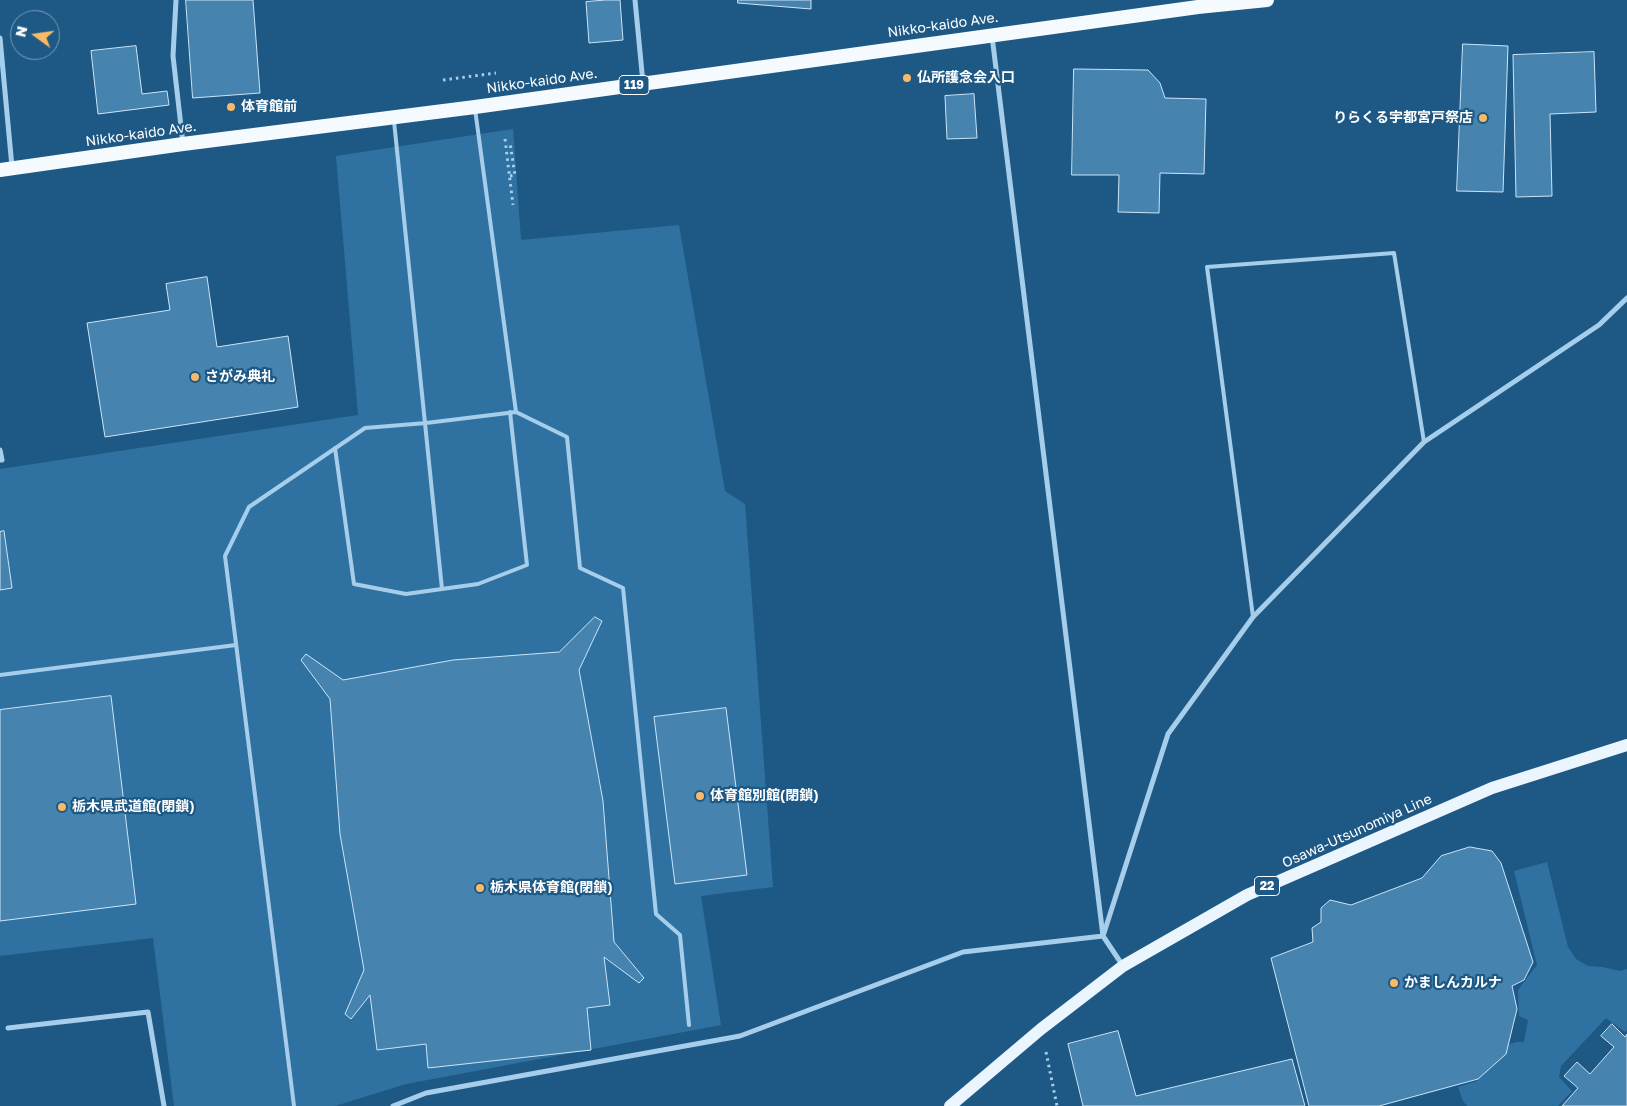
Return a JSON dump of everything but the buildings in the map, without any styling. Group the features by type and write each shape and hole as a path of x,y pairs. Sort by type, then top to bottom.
{"highway":[{"name":"Nikko-kaido Ave.","path":"6,169 475,107 1188,8 1268,0"}],"main road":[{"name":"Osawa-Utsunomiya Line","path":"950,1106 1042,1029 1123,966 1247,895 1492,788 1627,745"}],"street":[{"path":"176,0 174,56 184,144"},
{"path":"635,0 643,84"},
{"path":"992,35 1103,936 1123,966"},
{"path":"0,38 6,169"},
{"path":"1103,936 1168,734 1253,618 1424,442 1599,325 1627,298"},
{"path":"0,450 2,460 0,460"},
{"path":"393,1106 426,1093 740,1036 963,952 1103,936"},
{"path":"8,1028 148,1012 164,1106"}],"lane":[{"path":"475,107 516,412"},
{"path":"394,118 442,589"},
{"path":"1253,618 1206,267 1394,253 1424,442"},
{"path":"335,448 354,584 406,594 478,584 527,565 510,412"},
{"path":"294,1106 225,556 248,507 365,428 516,412 567,437 580,568 623,588 656,914 680,935 689,1025"},
{"path":"0,675 236,645"}],"path":[{"path":"443,80 496,74"},
{"path":"505,139 514,205"},
{"path":"510,143 515,175 510,176"},
{"path":"1042,1029 1057,1106"}],"shaded area":[{"path":"513,129 521,240 679,225 725,491 745,504 773,887 701,896 721,1025 406,1084 335,1106 174,1106 153,938 0,956 0,469 358,415 336,156"},
{"path":"1547,862 1568,947 1576,959 1588,966 1620,971 1627,969 1627,1030 1625,1032 1606,1018 1561,1066 1559,1077 1572,1091 1558,1106 1467,1106 1458,1087 1477,1081 1479,1068 1498,1048 1517,1042 1524,1042 1528,1020 1519,1016 1518,990 1537,965 1514,871"}],"place":[{"name":"仏所護念会入口","path":"907,78"},
{"name":"体育館前","path":"231,107"},
{"name":"りらくる宇都宮戸祭店","path":"1483,118"},
{"name":"さがみ典礼","path":"195,377"},
{"name":"体育館別館(閉鎖)","path":"700,796"},
{"name":"栃木県武道館(閉鎖)","path":"62,807"},
{"name":"栃木県体育館(閉鎖)","path":"480,888"},
{"name":"かましんカルナ","path":"1394,983"}]}
